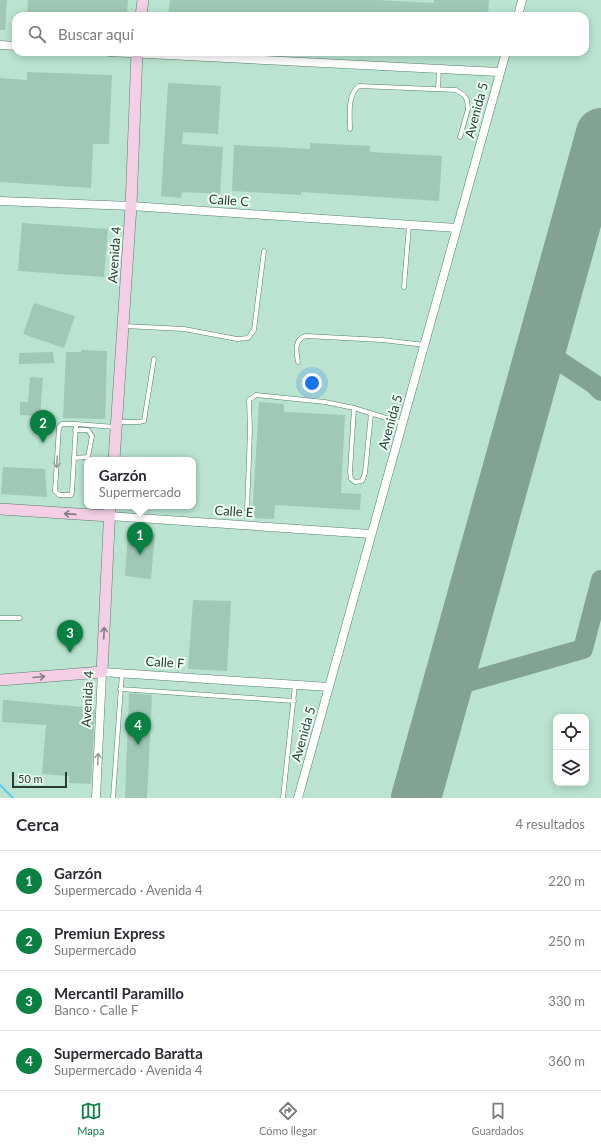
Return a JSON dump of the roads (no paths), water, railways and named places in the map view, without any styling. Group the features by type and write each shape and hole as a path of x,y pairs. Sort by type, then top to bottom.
{"main road":[{"path":"142,12 143,0"},
{"name":"Avenida 4","path":"114,457 132,206 137,56"},
{"name":"Calle E","path":"0,509 110,511"},
{"name":"Avenida 4","path":"102,672 110,511"},
{"name":"Calle F","path":"0,680 102,672"}],"street":[{"path":"519,12 522,0"},
{"path":"0,45 12,46"},
{"path":"194,56 499,72"},
{"name":"Avenida 5","path":"298,798 505,56"},
{"name":"Calle C","path":"0,201 132,206 456,228"},
{"name":"Calle E","path":"110,511 371,534"},
{"name":"Calle F","path":"102,672 329,686"},
{"name":"Avenida 4","path":"96,798 102,672"}],"lane":[{"path":"438,89 439,69"},
{"path":"350,128 351,95 354,89 359,86 456,90 464,95 467,100 468,109 460,137"},
{"path":"404,288 409,224"},
{"path":"123,326 184,329 238,339 248,338 254,330 264,251"},
{"path":"298,362 297,343 302,337 306,336 382,340 425,345"},
{"path":"76,424 71,495 59,495 55,490 59,427 62,424 76,424 117,425 144,420 154,358"},
{"path":"247,511 250,430 249,400 256,396 325,402 354,408 402,423"},
{"path":"354,408 350,472 351,479 355,482 362,481 365,473 371,414"},
{"path":"75,430 88,430 92,436 88,457"},
{"path":"74,458 84,457"},
{"path":"0,618 20,618"},
{"path":"113,798 122,673"},
{"path":"283,798 295,684"},
{"path":"120,689 294,701"}],"waterway":[{"path":"0,785 13,798"}],"place":[{"name":"Premiun Express","path":"43,443"},
{"name":"Garzón","path":"140,555"},
{"name":"Mercantil Paramillo","path":"70,653"},
{"name":"Supermercado Baratta","path":"138,745"}]}
